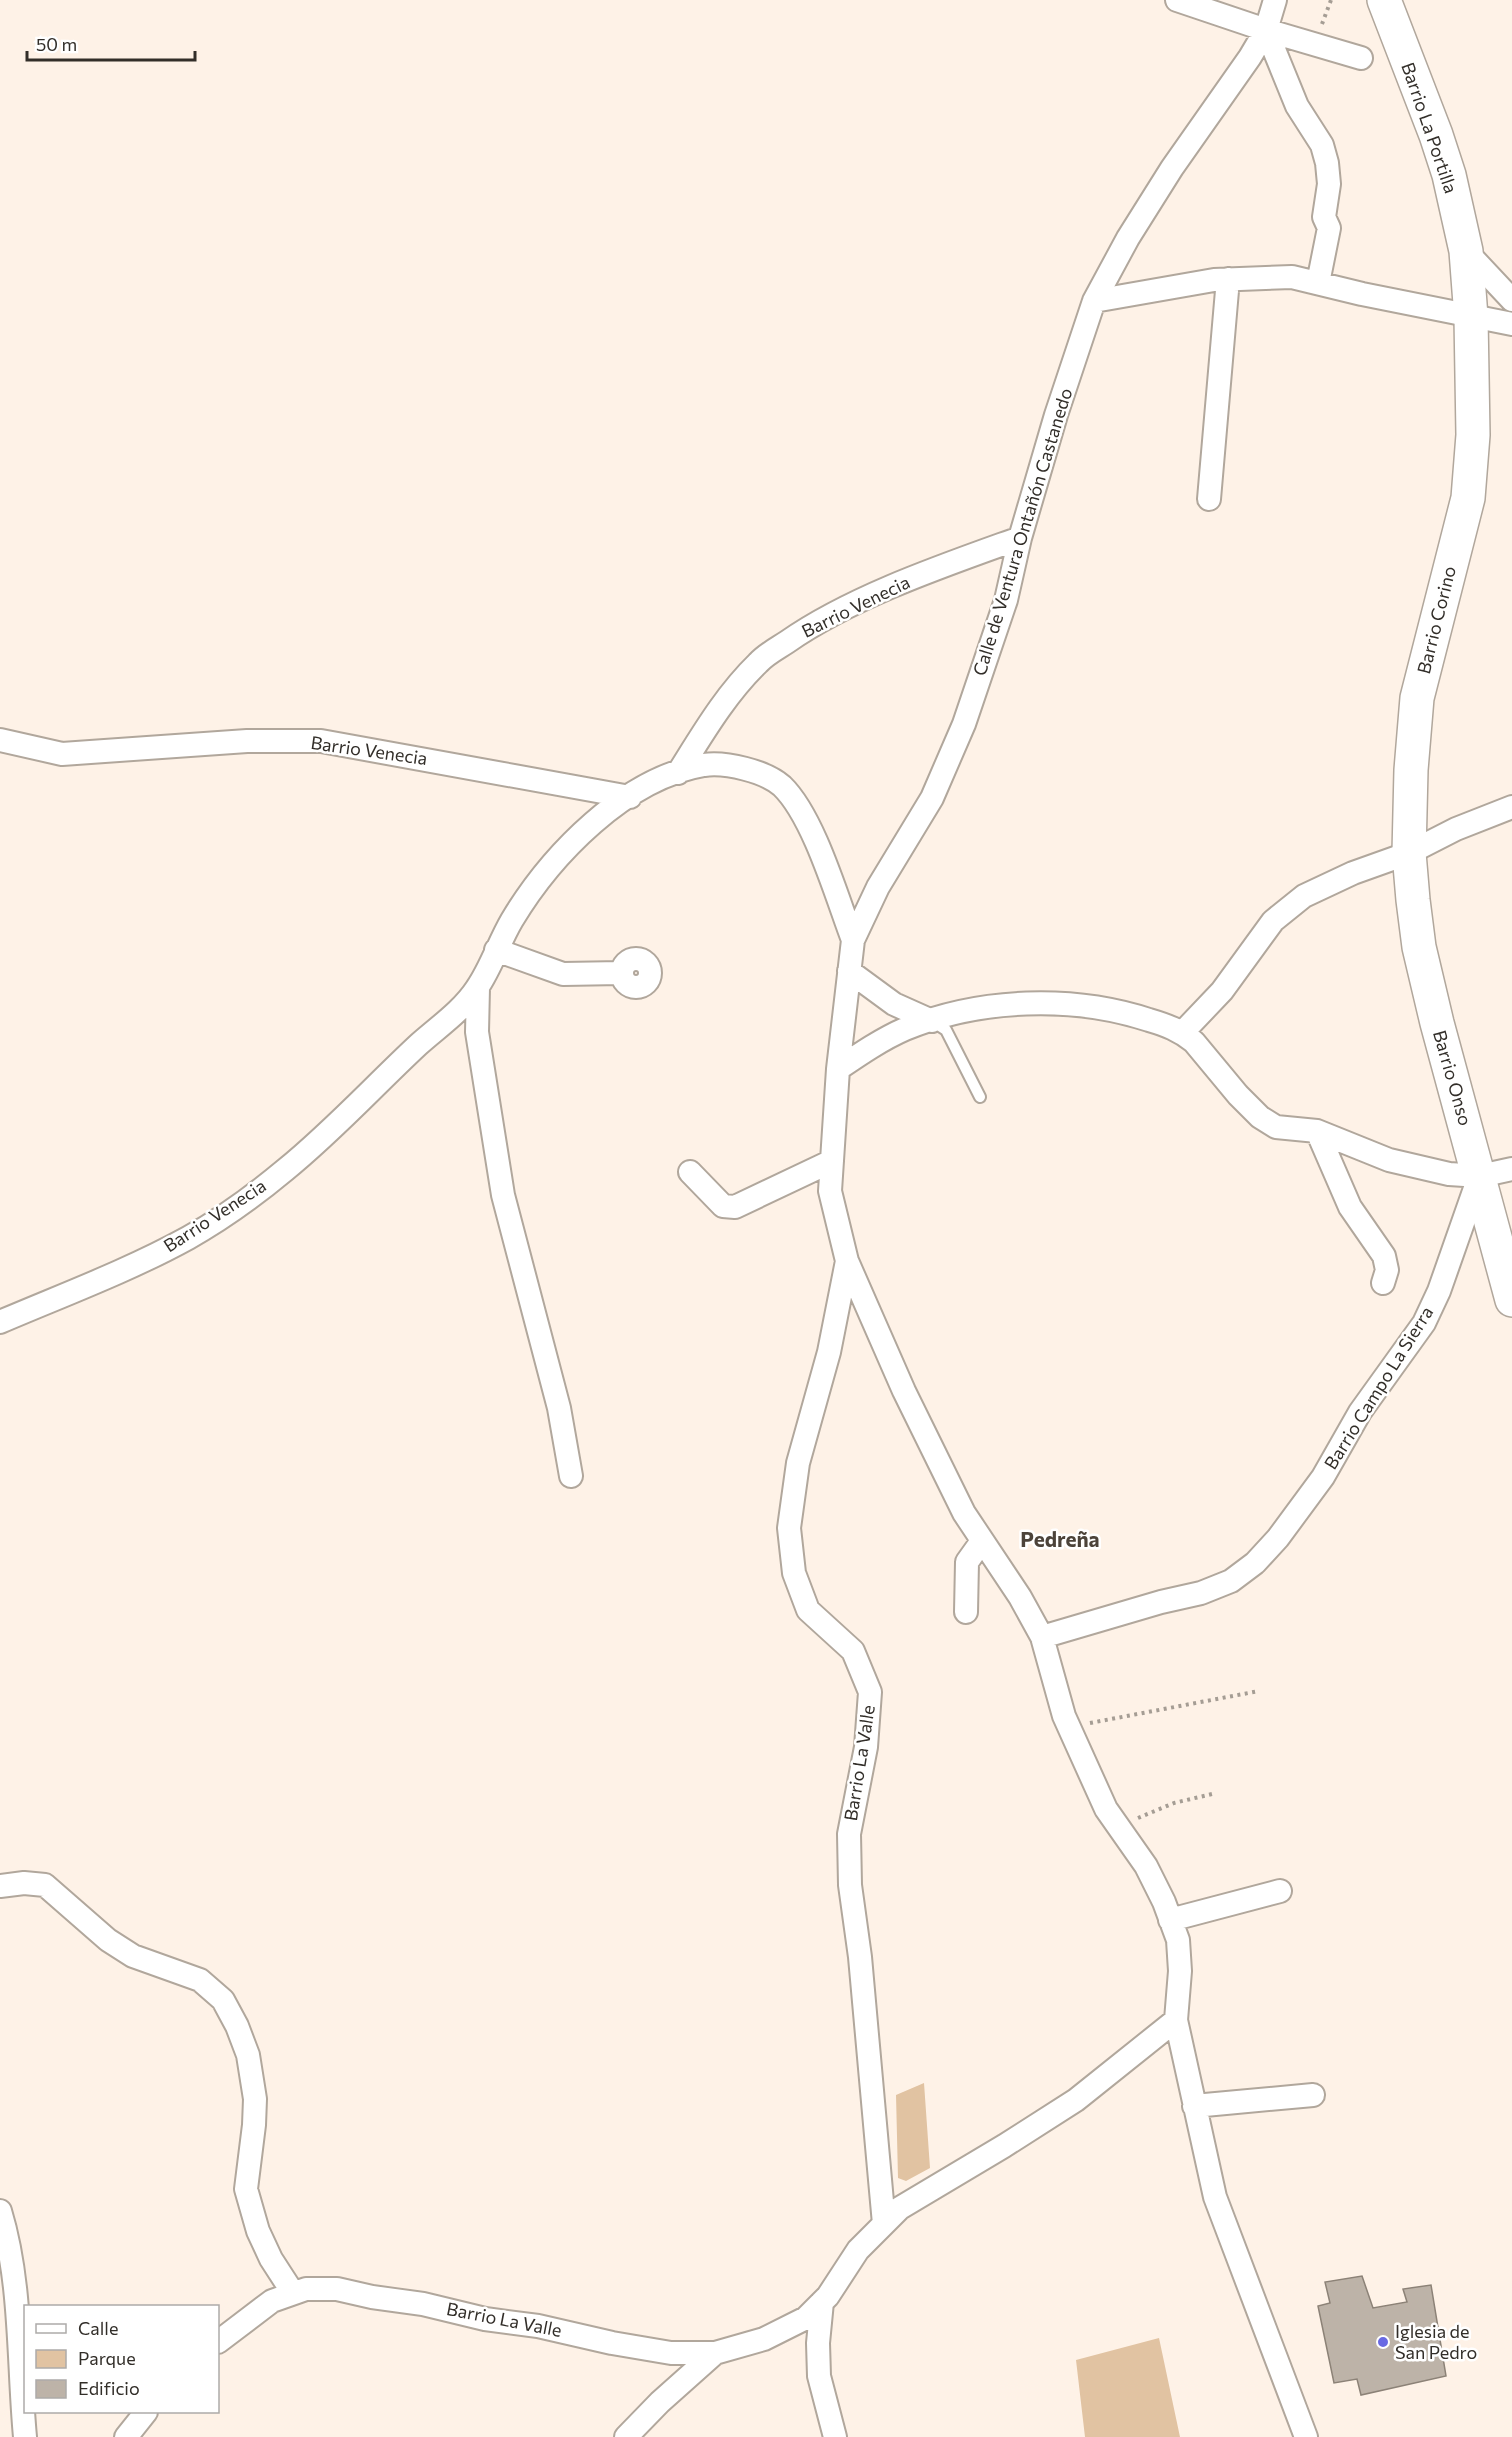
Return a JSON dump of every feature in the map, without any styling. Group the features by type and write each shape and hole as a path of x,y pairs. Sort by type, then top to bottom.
{"main road":[{"name":"Barrio La Portilla","path":"1384,0 1449,174 1466,252 1470,305"},
{"name":"Barrio Corino","path":"1409,853 1411,770 1418,698 1468,498 1473,435 1470,305"},
{"name":"Barrio Onso","path":"1409,853 1419,947 1437,1023 1512,1300"}],"street":[{"path":"1177,0 1266,30 1361,58"},
{"name":"Calle de Ventura Ontañón Castanedo","path":"1275,0 1266,30 1250,57 1172,168 1128,238 1094,301 1056,416 1020,538 1006,600 964,724 932,798 878,887 854,940 838,1069 830,1191 847,1261 909,1401 964,1513 1020,1597 1042,1637 1047,1663 1069,1727 1106,1809 1146,1866 1178,1940 1180,1971 1176,2020 1215,2197 1306,2437"},
{"path":"1266,30 1297,106 1322,145 1328,163 1329,184 1324,217 1329,228 1318,283"},
{"path":"1466,252 1509,297"},
{"path":"1094,301 1228,279 1292,277 1318,283 1470,305 1512,324"},
{"path":"1209,499 1228,279"},
{"path":"1470,305 1487,292 1509,297"},
{"name":"Barrio Venecia","path":"678,773 720,707 759,662 807,628 861,601 967,557 1020,538"},
{"name":"Barrio Venecia","path":"0,740 62,754 247,741 321,741 630,796"},
{"name":"Barrio Venecia","path":"0,1322 136,1264 190,1237 284,1170 332,1128 420,1043 455,1014 478,988 496,950 537,881 584,831 630,796 663,778 705,765 741,768 768,776 783,788 812,834 854,940"},
{"path":"1183,1032 1222,991 1273,921 1304,896 1353,873 1409,853 1456,828 1512,807"},
{"path":"496,950 563,974 621,973"},
{"path":"849,971 894,1004 932,1020"},
{"name":"Barrio Venecia","path":"478,988 477,1032 503,1195 559,1408 570,1476"},
{"path":"838,1069 867,1049 905,1029 955,1013 1008,1005 1060,1003 1120,1010 1183,1032 1260,1118 1276,1127 1317,1131 1389,1160 1449,1174 1480,1176 1512,1169"},
{"path":"1317,1131 1350,1207 1384,1256 1387,1270 1383,1283"},
{"path":"690,1172 702,1187 723,1206 735,1206 832,1161"},
{"name":"Barrio Campo La Sierra","path":"1042,1637 1161,1602 1201,1593 1231,1581 1255,1563 1278,1538 1323,1477 1360,1412 1424,1323 1480,1176"},
{"name":"Barrio La Valle","path":"847,1261 829,1352 798,1462 789,1528 794,1573 808,1610 853,1651 870,1692 866,1747 849,1834 850,1885 860,1957 884,2224"},
{"path":"966,1612 967,1562 982,1541"},
{"path":"0,1886 24,1883 45,1885 117,1946 133,1956 200,1980 223,2000 237,2026 248,2055 255,2099 246,2189 258,2231 270,2259 293,2293"},
{"path":"1170,1920 1280,1891"},
{"name":"Barrio La Valle","path":"219,2341 272,2301 306,2289 336,2289 423,2304 485,2319 538,2326 671,2353 715,2354 764,2339 806,2318 822,2302 858,2250 900,2208 1076,2100 1176,2020"},
{"path":"1194,2106 1313,2095"},
{"path":"0,2211 7,2234 16,2304 25,2437"},
{"name":"Barrio La Valle","path":"822,2302 818,2343 819,2376 835,2437"},
{"name":"Barrio La Valle","path":"626,2437 660,2402 715,2354"},
{"path":"126,2437 145,2413"}],"lane":[{"path":"932,1020 946,1030 980,1097"}],"path":[{"path":"1069,1727 1259,1691"},
{"path":"1117,1826 1174,1803 1212,1794"}],"green space":[{"path":"924,2083 930,2168 906,2181 898,2178 896,2095"},
{"path":"1159,2338 1180,2437 1085,2437 1076,2360"}],"building":[{"name":"Iglesia de San Pedro","path":"1362,2276 1373,2308 1407,2302 1403,2289 1431,2285 1446,2376 1361,2395 1357,2379 1334,2383 1318,2306 1330,2303 1325,2282"}],"place":[{"name":"Iglesia de San Pedro","path":"1383,2342"}],"district":[{"name":"Pedreña","path":"1060,1540"}]}
